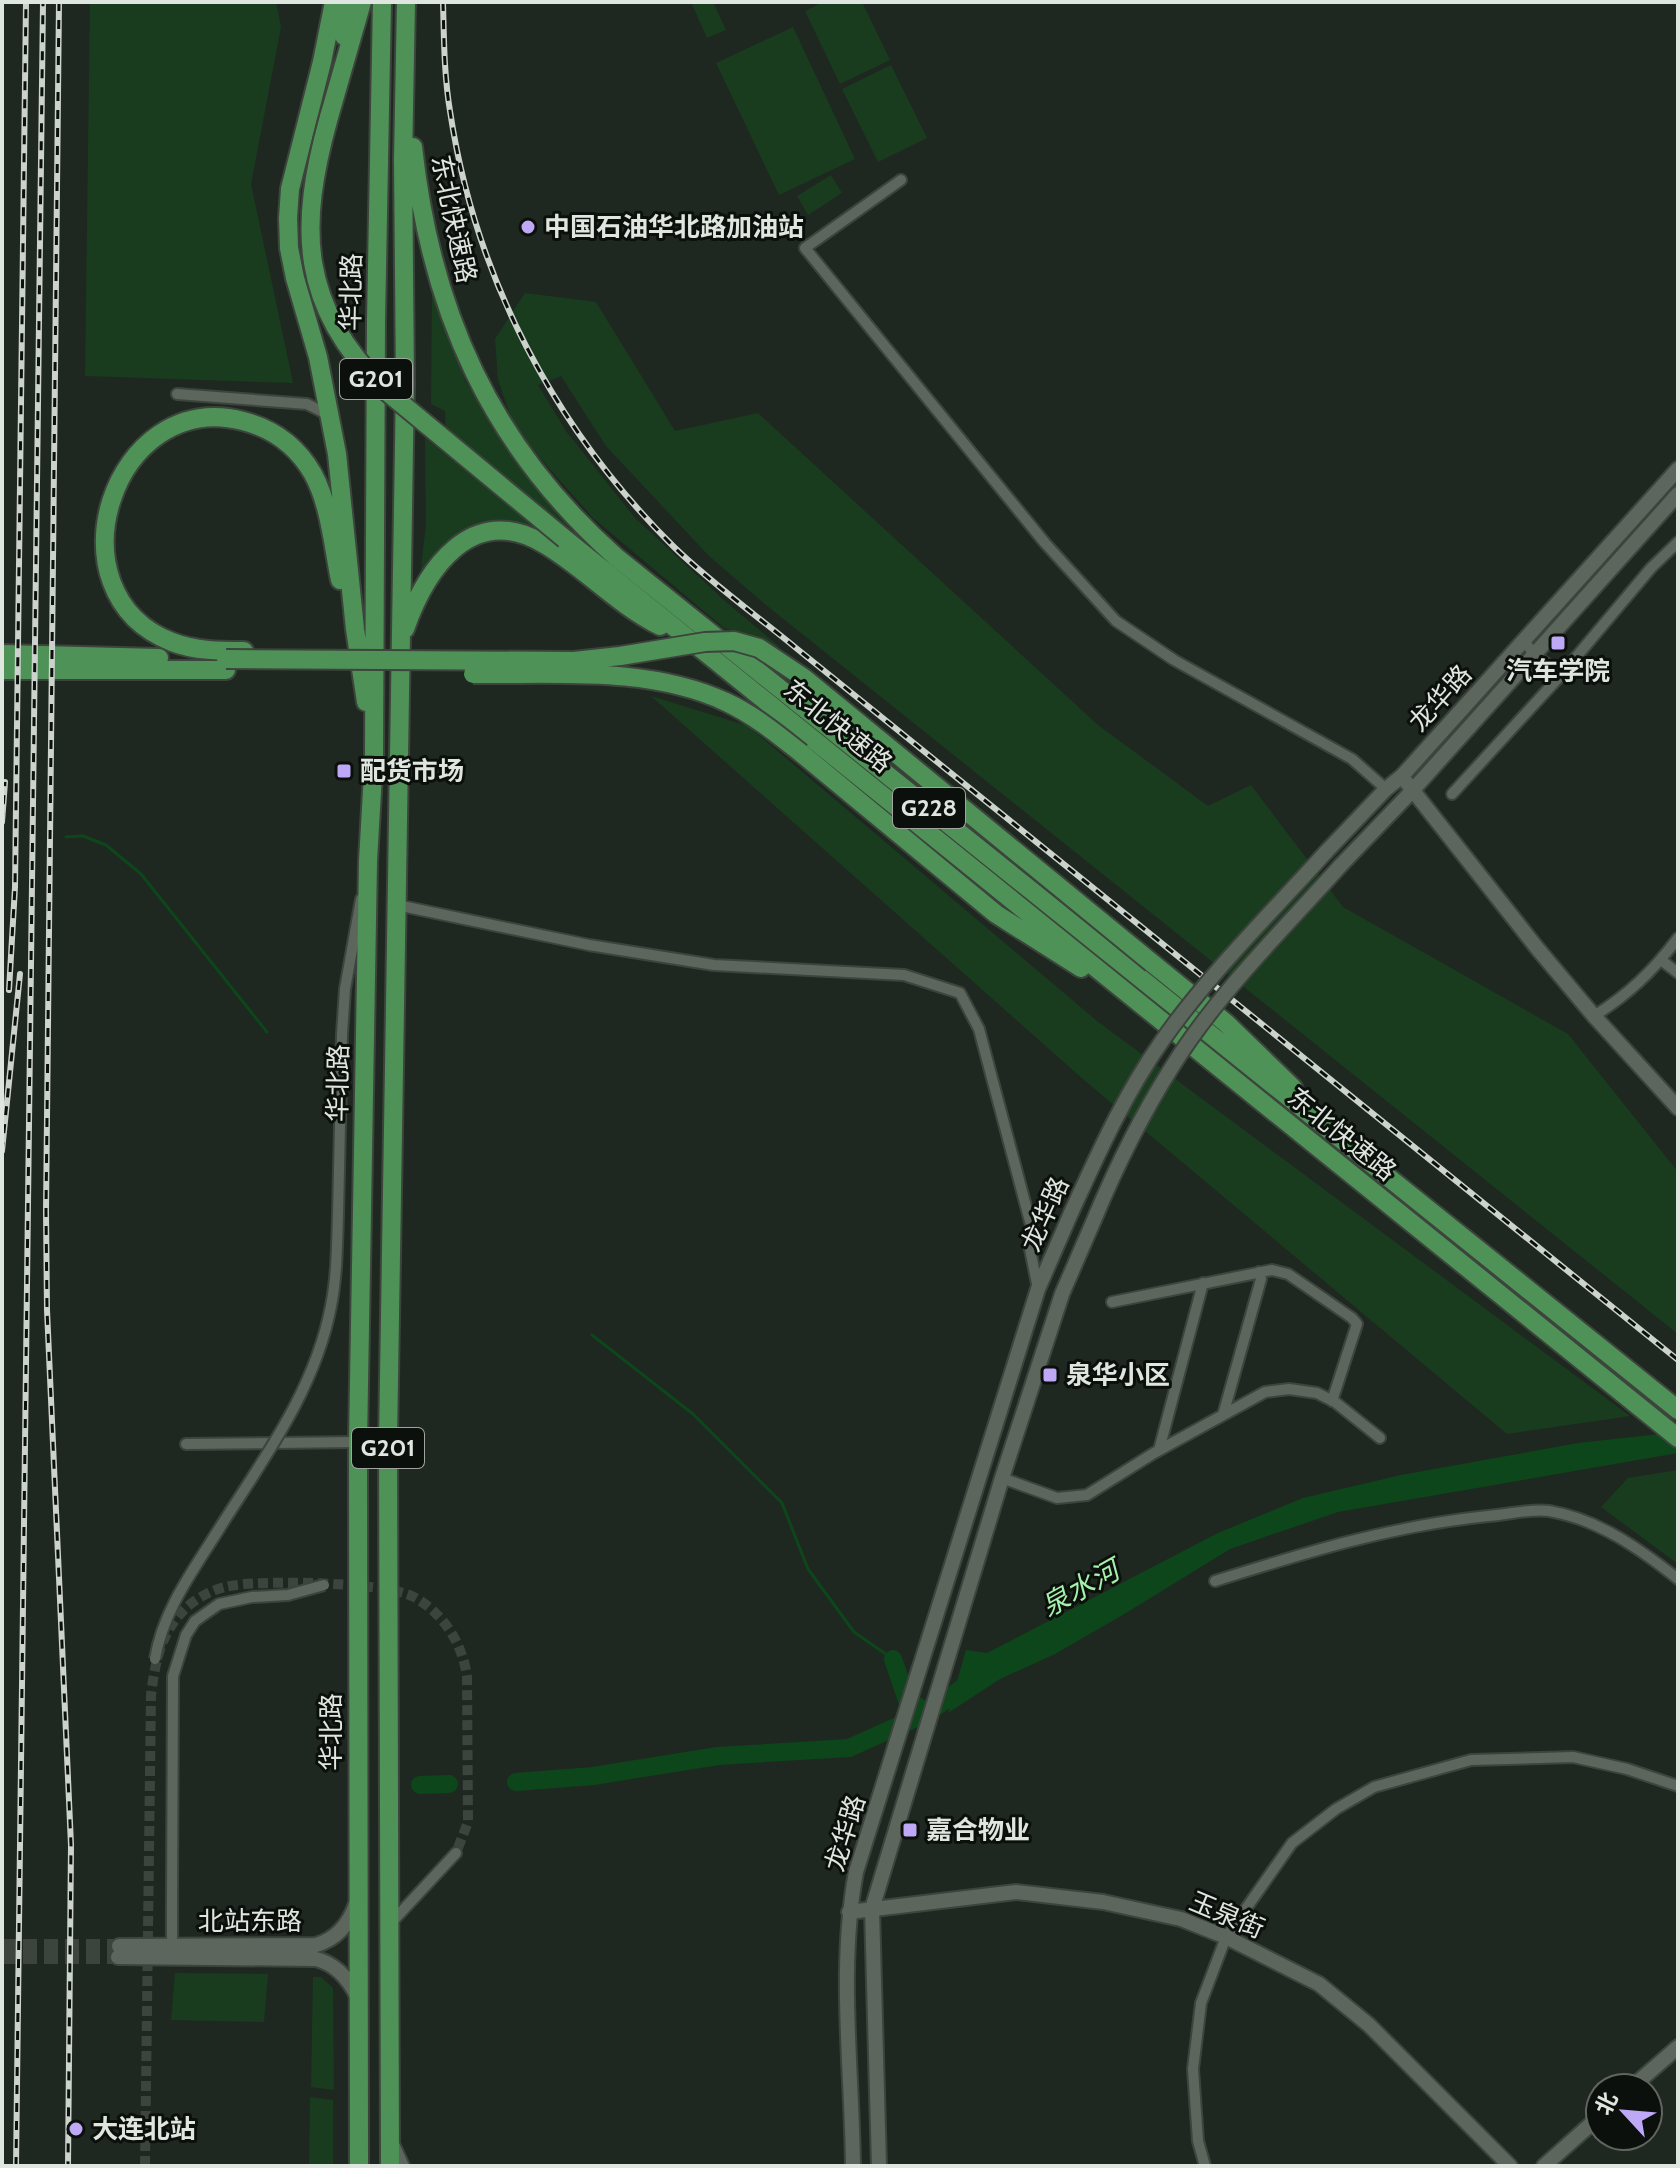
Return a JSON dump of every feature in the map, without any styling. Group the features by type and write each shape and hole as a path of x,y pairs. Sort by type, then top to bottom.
{"highway":[{"path":"334,2 319,76 292,177 289,248 331,416 355,629 374,756"},
{"name":"G228","path":"329,117 344,41 347,2"},
{"path":"329,117 362,2"},
{"name":"华北路","path":"359,2166 358,1442 368,861 374,756 376,320 382,2"},
{"name":"华北路","path":"390,2166 388,1441 405,384 403,175 406,2"},
{"name":"东北快速路","path":"405,57 419,194 434,268 451,320 492,409 517,448 556,498 616,557 1678,1410"},
{"name":"东北快速路","path":"329,117 314,174 309,230 317,281 337,330 366,371 385,390 565,539 1678,1438"},
{"path":"226,660 174,643 144,626 123,602 105,556 106,518 110,501 127,468 144,449 167,431 200,418 237,419 267,429 294,448 304,461 321,496 343,594 355,629"},
{"path":"400,655 412,610 435,567 457,545 497,531 525,535 545,545 631,610 694,643"},
{"path":"2,670 226,660 574,661 719,641 734,641 759,648 804,678 1251,1046 1339,1137"},
{"path":"2,654 226,660 647,679 686,687 726,702 766,726 996,914 1138,1002"}],"street":[{"path":"901,180 805,248 1035,531 1116,621 1174,660 1352,759 1386,789"},
{"path":"177,394 307,404 331,416"},
{"name":"龙华路","path":"853,2166 847,1969 849,1912 856,1872 1038,1289 1109,1129 1163,1040 1198,996 1326,852 1402,776 1678,469"},
{"name":"龙华路","path":"879,2166 872,1909 1002,1478 1062,1294 1134,1132 1172,1066 1226,995 1678,494"},
{"path":"1452,794 1561,675 1651,568 1678,542"},
{"path":"1524,641 1534,654 1561,675"},
{"path":"1402,776 1594,1016 1678,1108"},
{"path":"155,1659 158,1639 174,1600 283,1429 312,1374 332,1303 345,989 368,861"},
{"path":"397,905 589,945 699,962 904,975 960,993 979,1029 1032,1229 1030,1249 1038,1289"},
{"path":"1594,1016 1626,996 1678,938"},
{"path":"1661,960 1678,973"},
{"path":"1112,1302 1259,1272 1272,1270 1288,1274 1357,1324 1332,1401"},
{"path":"1223,1415 1261,1279 1259,1272"},
{"path":"1159,1450 1203,1283"},
{"path":"1002,1478 1057,1498 1087,1495 1159,1450 1265,1392 1289,1389 1317,1393 1332,1401 1380,1438"},
{"path":"186,1444 358,1442"},
{"path":"1215,1581 1351,1539 1440,1521 1548,1511 1593,1525 1638,1548 1678,1579"},
{"path":"172,1951 173,1676 186,1635 195,1621 219,1604 252,1597 288,1595 324,1585"},
{"path":"1205,2166 1198,2141 1193,2069 1201,2003 1226,1937 1292,1843 1336,1809 1374,1787 1471,1760 1573,1757 1627,1769 1678,1786"},
{"path":"389,1926 456,1853"},
{"name":"玉泉街","path":"849,1912 1016,1892 1103,1902 1181,1919 1226,1937 1319,1984 1369,2025 1510,2166"},
{"name":"北站东路","path":"118,1951 316,1945 327,1942 346,1925 358,1900"},
{"name":"北站东路","path":"172,1951 325,1961 344,1975 358,1998"},
{"path":"1649,2072 1678,2047"},
{"path":"1544,2166 1584,2130"},
{"path":"390,2135 404,2166"}],"shaded area":[{"path":"90,2 276,2 281,27 251,184 293,383 85,376"},
{"path":"691,2 713,2 726,30 707,38"},
{"path":"823,2 862,2 890,60 840,84 805,11"},
{"path":"793,27 855,159 779,195 716,63"},
{"path":"891,65 927,138 878,162 842,89"},
{"path":"831,175 842,193 808,215 797,196"},
{"path":"432,287 466,382 527,473 573,532 446,432 445,411 431,404"},
{"path":"525,293 596,302 675,431 758,413 1098,725 1208,806 1251,785 1343,907 1568,1034 1678,1172 1678,1334 766,605 709,556 606,446 561,376 538,385 566,431 635,518 781,648 724,628 592,517 512,421 498,379 495,339"},
{"path":"425,438 554,543 531,531 454,539 437,554 420,577 426,524"},
{"path":"651,696 748,726 1097,1021 1630,1416 1507,1434 1084,1080"},
{"name":"泉水河","path":"1678,1432 1678,1453 1338,1512 1230,1549 1055,1654 1000,1679 948,1713 966,1650 987,1653 1218,1533 1303,1498 1401,1475 1578,1443"},
{"path":"1678,1470 1678,1564 1601,1507 1628,1478"},
{"path":"175,1973 268,1974 264,2022 171,2020"},
{"path":"313,1977 321,1977 333,1988 334,2090 311,2087"},
{"path":"310,2097 333,2100 333,2166 309,2166"}],"waterway":[{"path":"66,837 83,836 106,845 141,874 267,1032"},
{"path":"592,1335 693,1414 782,1503 808,1569 854,1632 893,1659"},
{"path":"893,1659 907,1700 919,1707"},
{"name":"泉水河","path":"516,1782 593,1776 718,1756 849,1748 929,1712 973,1680"},
{"name":"泉水河","path":"420,1785 449,1784"}],"tunnel":[{"path":"145,2166 151,1695 161,1648 178,1616 195,1600 215,1590 264,1583 378,1588 414,1597 425,1604 450,1630 461,1652 467,1676 468,1822 456,1853"},
{"path":"2,1946 119,1946"},
{"path":"2,1957 118,1957"}],"railway":[{"path":"9,990 15,887 26,2"},
{"path":"16,2166 43,2"},
{"path":"59,2 46,1211 47,1310 71,1845 68,2166"},
{"path":"443,2 447,84 462,173 500,291 557,401 592,453 631,501 674,547 718,586 1678,1360"},
{"path":"2,822 5,782"},
{"path":"2,1151 20,974"}],"place":[{"name":"中国石油华北路加油站","path":"528,227"},
{"name":"汽车学院","path":"1558,643"},
{"name":"配货市场","path":"344,771"},
{"name":"泉华小区","path":"1050,1375"},
{"name":"嘉合物业","path":"910,1830"},
{"name":"大连北站","path":"76,2129"}]}
